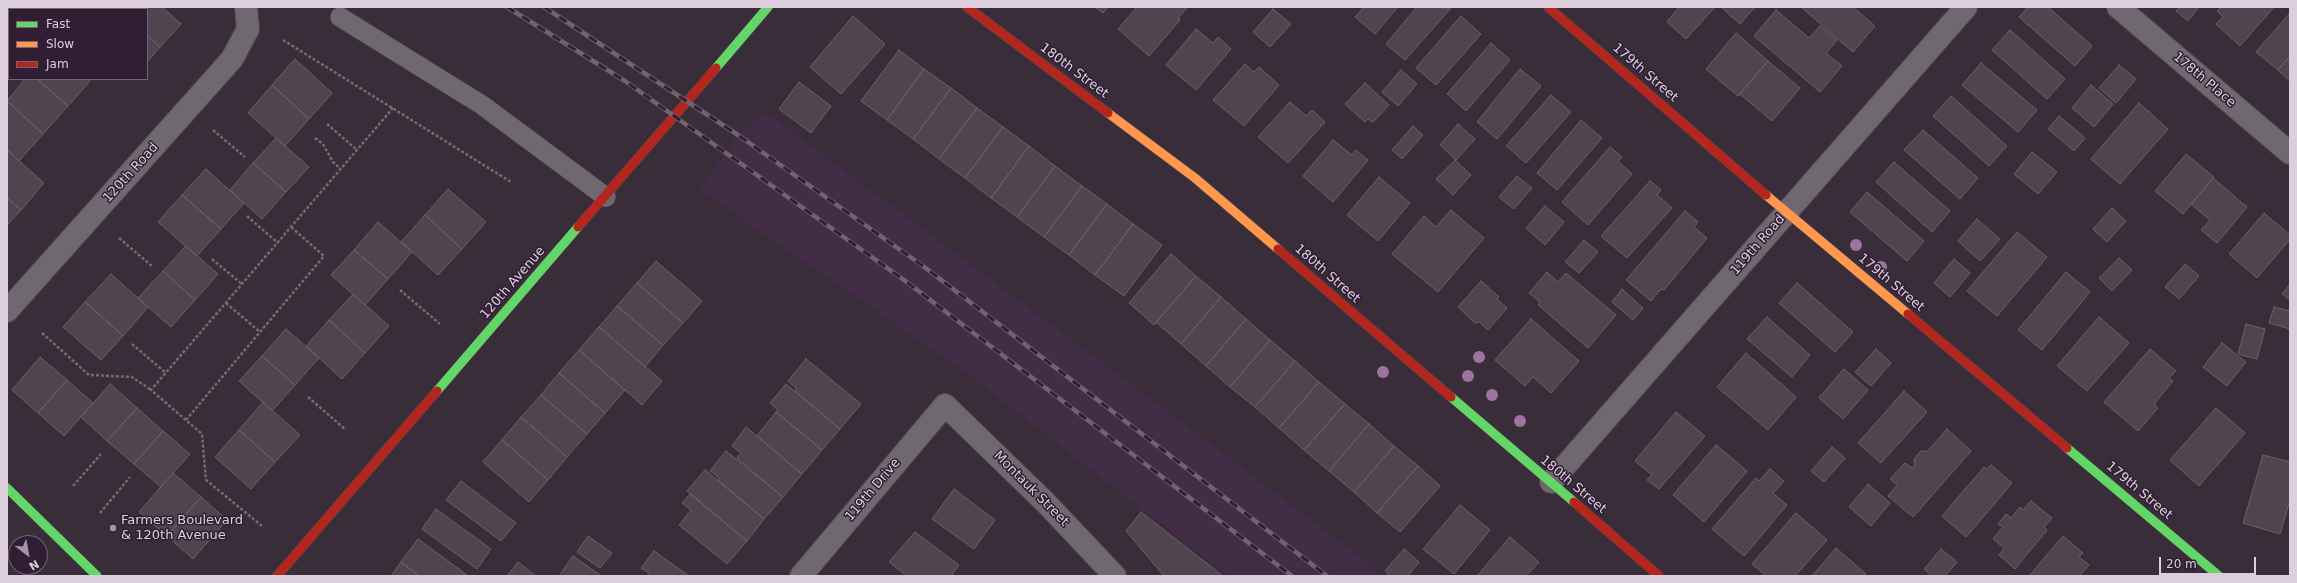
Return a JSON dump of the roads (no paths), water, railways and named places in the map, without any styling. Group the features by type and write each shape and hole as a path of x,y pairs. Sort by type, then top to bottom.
{"street":[{"name":"120th Road","path":"7,311 232,59 248,29 246,7"},
{"name":"120th Avenue","path":"278,576 606,197 768,7"},
{"name":"180th Street","path":"967,7 1195,178 1659,576"},
{"name":"179th Street","path":"1548,7 1787,212 2219,576"},
{"name":"119th Road","path":"1551,482 1966,7"},
{"name":"178th Place","path":"2118,7 2290,153"},
{"name":"119th Drive","path":"801,576 945,405"},
{"name":"Montauk Street","path":"945,405 1046,503 1115,576"},
{"path":"7,488 97,576"}],"lane":[{"path":"340,17 482,105 606,197"}],"railway":[{"path":"507,7 625,81 904,280 1292,576"},
{"path":"544,7 738,135 923,266 1327,576"}],"place":[{"name":"Farmers Boulevard & 120th Avenue","path":"113,528"}]}
